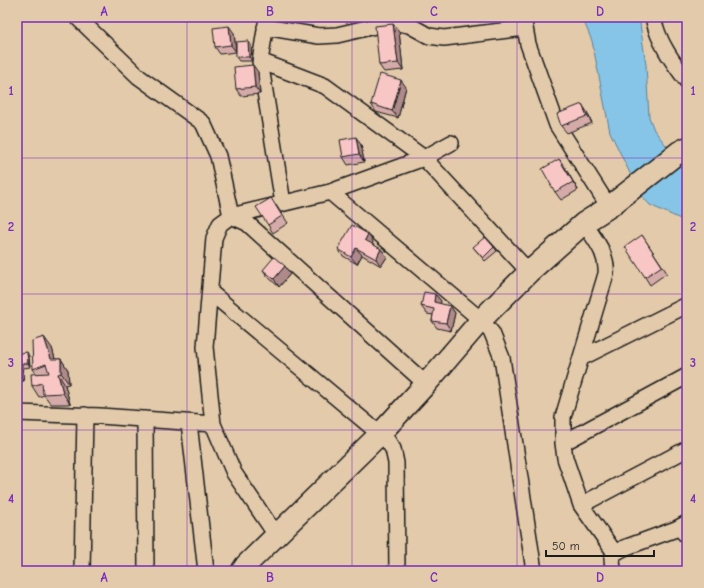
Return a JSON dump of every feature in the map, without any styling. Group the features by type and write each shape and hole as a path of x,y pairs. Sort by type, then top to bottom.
{"main road":[{"path":"245,569 276,535 379,434 426,384 481,320 529,272 571,234 683,150"}],"street":[{"path":"77,17 139,77 203,123 218,156 230,216"},
{"path":"653,17 656,31 670,58 687,81"},
{"path":"283,203 260,61 266,22 319,36 337,35 399,19 429,36 444,38 524,23 528,44 557,125 609,207"},
{"path":"260,61 325,86 424,158 529,272"},
{"path":"276,535 234,473 213,424 205,347 214,238 220,224 230,216 330,192 424,158 451,143"},
{"path":"330,192 481,320 492,333 502,358 534,571"},
{"path":"230,216 247,223 426,384"},
{"path":"571,234 605,255 607,264 606,274 563,417 563,443 565,458 581,505 614,563 624,548 682,526"},
{"path":"210,292 387,440 393,450 396,463 397,571"},
{"path":"581,358 687,306"},
{"path":"563,443 687,376"},
{"path":"17,413 84,415 213,424"},
{"path":"82,571 84,415"},
{"path":"145,419 146,571"},
{"path":"189,423 206,571"},
{"path":"581,505 687,449"}],"lane":[{"path":"682,526 687,543"}],"water":[{"path":"582,17 639,17 646,65 649,117 654,130 687,172 687,222 650,205 640,194 610,132 592,41"}],"building":[{"path":"393,24 398,63 379,65 375,26"},
{"path":"229,26 231,45 215,47 213,28"},
{"path":"248,41 249,57 236,57 236,42"},
{"path":"253,65 255,87 236,89 234,67"},
{"path":"380,74 401,80 392,111 371,104"},
{"path":"582,104 587,116 561,126 557,114"},
{"path":"356,137 359,154 343,157 340,140"},
{"path":"559,159 573,182 555,192 542,169"},
{"path":"271,198 282,216 268,225 256,207"},
{"path":"352,225 368,234 365,240 381,249 376,259 356,248 351,257 338,249"},
{"path":"642,235 662,266 645,277 625,247"},
{"path":"485,237 494,247 483,258 473,247"},
{"path":"274,257 285,266 274,279 263,270"},
{"path":"424,292 435,294 434,302 450,306 446,323 432,321 434,309 421,306"},
{"path":"44,337 51,359 61,359 61,373 58,374 63,393 43,394 42,383 32,386 31,374 49,373 46,364 33,369 32,341"},
{"path":"27,352 28,363 21,364 20,353"},
{"path":"17,364 19,364 21,378 17,378"}]}
